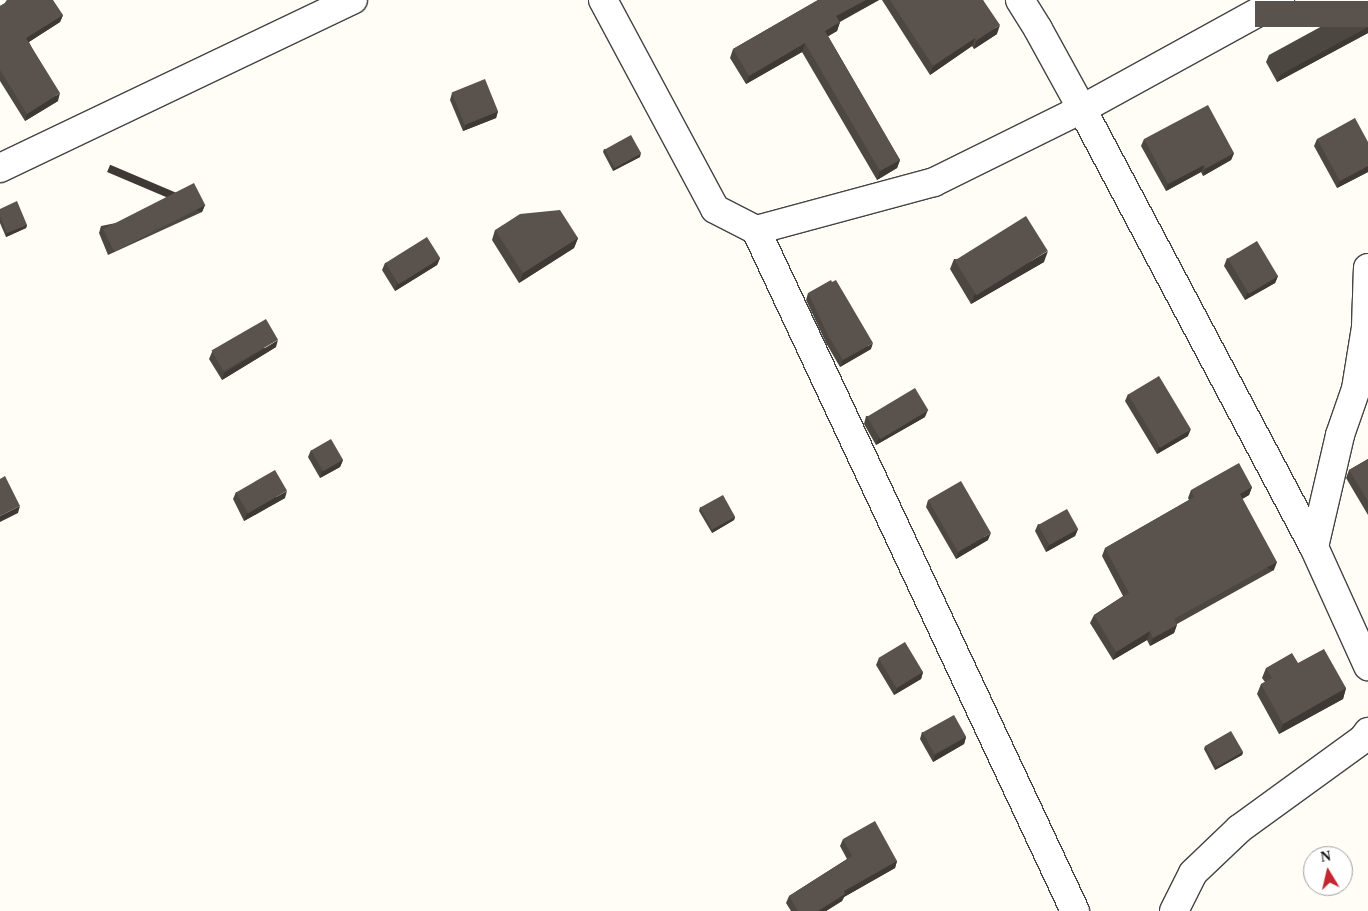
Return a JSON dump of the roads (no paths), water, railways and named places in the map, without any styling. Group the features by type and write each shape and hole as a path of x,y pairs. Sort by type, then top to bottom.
{"street":[{"path":"0,168 353,0"},
{"path":"603,0 715,209 756,230 1075,911"},
{"path":"1020,0 1082,109 1314,547 1368,666"},
{"path":"756,230 934,182 1082,109 1280,0"},
{"path":"1314,547 1340,435 1356,390 1366,327 1368,268"},
{"path":"1174,911 1194,873 1239,828 1363,739 1368,732"}]}
